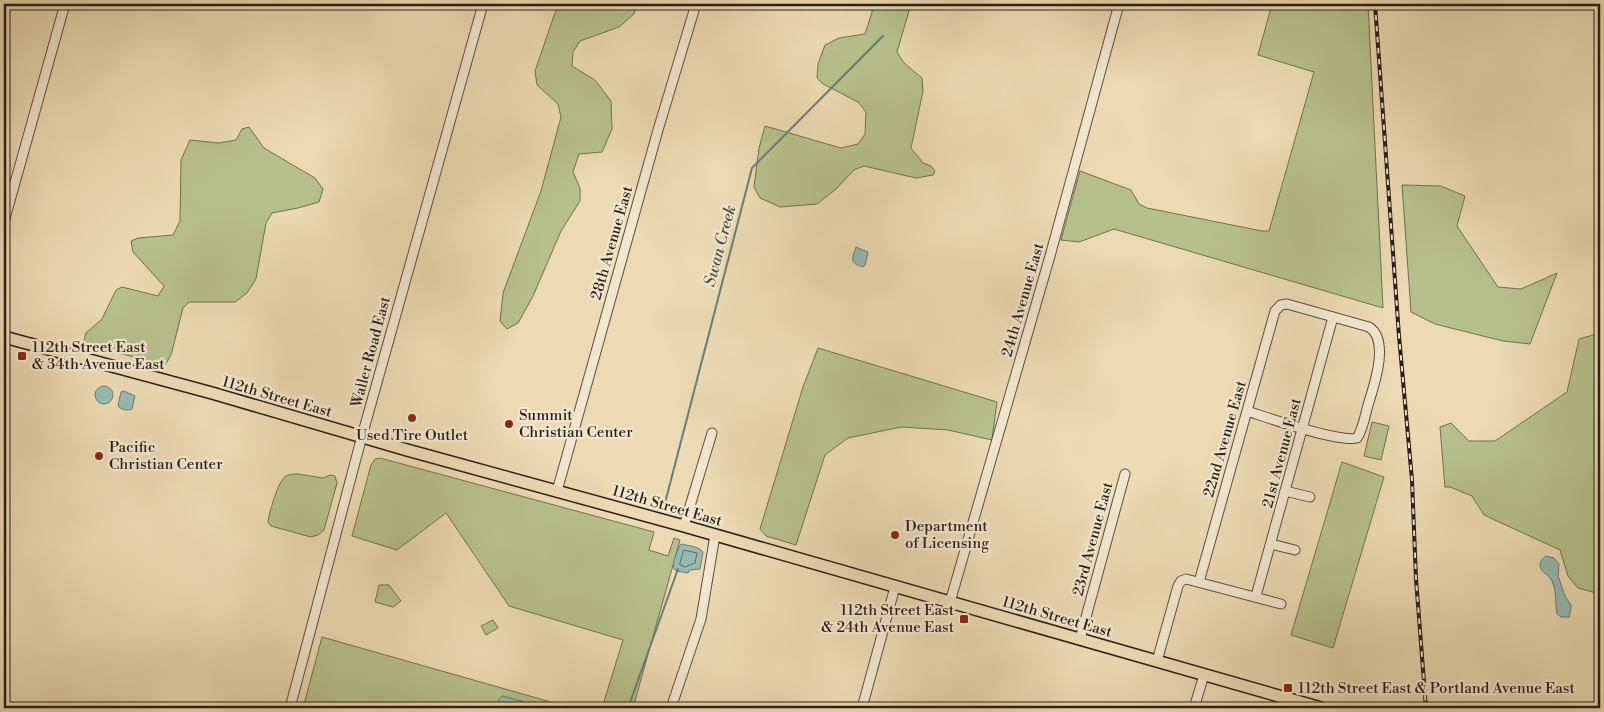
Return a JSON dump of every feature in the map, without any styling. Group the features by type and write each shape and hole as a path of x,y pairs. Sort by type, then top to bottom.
{"main road":[{"name":"112th Street East","path":"4,337 212,393 1321,708"}],"street":[{"path":"4,222 66,4"},
{"name":"Waller Road East","path":"290,708 362,436 483,4"},
{"name":"28th Avenue East","path":"557,491 658,130 696,4"},
{"name":"24th Avenue East","path":"950,602 1050,256 1119,4"},
{"name":"22nd Avenue East","path":"1199,582 1275,310 1281,305 1287,304 1334,317"},
{"path":"1247,411 1303,428 1344,438 1357,438 1365,418 1379,364 1378,343 1372,328 1334,317"},
{"name":"21st Avenue East","path":"1256,596 1334,317"},
{"path":"684,526 712,433"},
{"name":"23rd Avenue East","path":"1080,639 1125,474"},
{"path":"1285,491 1310,497"},
{"path":"671,708 700,619 715,535"},
{"path":"1271,544 1295,550"},
{"path":"1157,661 1178,586 1188,578 1281,604"},
{"path":"862,708 895,587"},
{"path":"1194,708 1204,675"}],"green space":[{"path":"558,4 637,4 634,14 619,27 580,41 573,52 572,66 595,80 611,101 612,129 602,152 579,154 573,172 580,188 580,201 561,231 533,296 518,323 507,329 500,321 503,293 541,191 561,117 558,104 537,85 535,71"},
{"path":"872,4 911,4 897,52 904,63 922,78 923,91 911,148 923,163 931,166 935,171 933,175 916,178 864,166 854,170 835,190 817,204 780,207 760,198 754,187 759,148 765,126 841,148 858,144 865,134 866,112 858,102 823,84 817,78 818,64 825,45 839,38 865,34 872,12"},
{"path":"1272,4 1368,4 1383,308 1114,229 1079,242 1061,240 1080,171 1131,190 1139,204 1147,208 1269,231 1314,72 1258,55"},
{"path":"249,127 264,148 315,178 323,189 319,202 272,213 266,223 256,279 247,293 235,302 189,302 183,308 171,355 165,365 83,344 86,333 102,319 116,290 122,287 158,296 164,286 133,252 131,241 138,238 173,235 180,221 181,160 190,140 219,143 236,140 242,129"},
{"path":"1402,185 1441,186 1465,196 1457,226 1498,287 1521,289 1557,273 1530,344 1503,341 1435,324 1411,312"},
{"path":"1600,333 1600,594 1578,588 1568,576 1560,550 1484,515 1472,496 1450,487 1445,487 1440,427 1451,423 1469,441 1495,441 1567,392 1579,339"},
{"path":"818,348 997,402 992,440 948,430 901,427 848,438 825,455 796,545 766,536 760,529 803,387"},
{"path":"1372,422 1389,426 1381,460 1364,456"},
{"path":"380,458 654,532 649,550 668,556 674,538 680,540 633,708 602,708 623,640 509,606 446,513 397,550 352,536 371,465 375,459"},
{"path":"1342,462 1384,477 1333,648 1291,635"},
{"path":"298,474 323,478 330,475 335,476 337,483 324,530 318,535 311,537 271,526 268,522 274,500 284,477"},
{"path":"379,585 389,585 401,601 393,607 375,602"},
{"path":"493,620 498,628 486,635 481,626"},
{"path":"322,637 572,708 540,708 502,696 499,699 497,708 303,708"}],"water":[{"path":"856,247 868,252 863,267 855,264 853,260"},
{"path":"104,386 110,389 113,395 110,401 104,404 98,401 95,395 98,389"},
{"path":"124,391 135,396 132,409 125,410 118,406 121,392"},
{"path":"682,544 696,547 703,552 700,569 690,570 688,573 675,570 673,565 676,554"},
{"path":"1546,556 1554,558 1559,564 1558,576 1565,596 1571,605 1569,617 1561,617 1557,614 1554,585 1540,566 1541,560"},
{"path":"502,696 540,708 497,708 499,699"}],"waterway":[{"name":"Swan Creek","path":"667,510 665,503 752,168 883,36"},
{"name":"Swan Creek","path":"628,708 678,569"}],"railway":[{"path":"1375,4 1399,336 1412,480 1416,579 1426,708"}],"place":[{"name":"112th Street East & 34th Avenue East","path":"22,356"},
{"name":"Used Tire Outlet","path":"412,418"},
{"name":"Summit Christian Center","path":"509,424"},
{"name":"Pacific Christian Center","path":"99,456"},
{"name":"Department of Licensing","path":"895,535"},
{"name":"112th Street East & 24th Avenue East","path":"964,619"},
{"name":"112th Street East & Portland Avenue East","path":"1288,688"}]}
